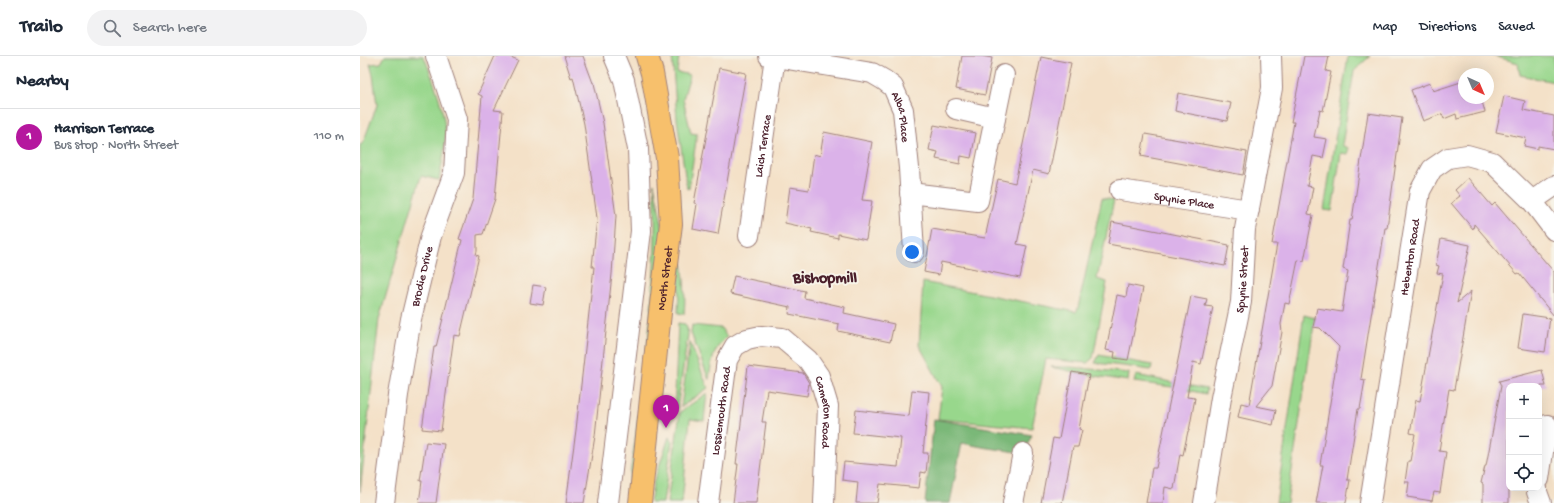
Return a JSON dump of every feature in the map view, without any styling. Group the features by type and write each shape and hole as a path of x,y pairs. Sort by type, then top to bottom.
{"main road":[{"name":"North Street","path":"640,503 671,224 667,158 652,73 647,56"}],"street":[{"name":"Brodie Drive","path":"384,503 398,395 410,319 431,236 454,173 457,119 436,56"},
{"path":"608,503 641,231 638,149 624,80 614,56"},
{"name":"Alba Place","path":"772,56 832,61 872,73 893,87 903,110 914,252"},
{"name":"Laich Terrace","path":"748,236 772,56"},
{"name":"Spynie Street","path":"1204,503 1221,398 1241,302 1245,229 1272,88 1271,56"},
{"path":"910,192 978,201 1004,75"},
{"path":"956,109 995,118"},
{"name":"Hebenton Road","path":"1370,503 1420,191 1432,169 1448,158 1467,155 1492,162 1532,202 1554,230"},
{"path":"1532,202 1554,186"},
{"name":"Spynie Place","path":"1120,190 1249,210"},
{"name":"Lossiemouth Road","path":"708,503 727,360 735,346 747,339 761,336 782,338"},
{"name":"Cameron Road","path":"782,338 808,360 819,376 828,406 824,503"},
{"path":"1542,472 1549,455 1548,425"},
{"path":"1013,503 1023,453"},
{"path":"1537,491 1541,503"}],"green space":[{"path":"385,56 423,56 440,100 444,121 445,143 439,180 421,176 379,319 360,492 360,145 363,143 377,105 370,64 381,63"},
{"path":"672,56 679,56 677,72 690,75 683,99 691,133 697,134 689,188 687,189 677,119"},
{"path":"1348,56 1370,56 1354,71 1342,145 1348,148 1348,154 1341,153 1332,211 1324,210"},
{"path":"1494,56 1554,56 1554,82 1520,75 1518,63"},
{"path":"654,183 663,230 637,503 626,503 648,344 654,263"},
{"path":"1102,198 1114,200 1097,279 1107,282 1093,358 1087,363 1046,359 1032,428 938,419 942,387 919,345 923,282 1076,312"},
{"path":"680,259 682,261 684,280 684,314 678,313"},
{"path":"1304,315 1315,318 1287,503 1276,503"},
{"path":"678,323 685,324 688,335 677,409 674,416"},
{"path":"692,325 721,328 727,337 722,341 716,351 712,362 709,380 691,333"},
{"path":"690,342 708,388 681,407"},
{"path":"1099,355 1152,365 1151,370 1095,363"},
{"path":"1051,367 1070,367 1129,373 1128,381 1089,375"},
{"path":"1136,375 1207,389 1206,394 1172,387 1134,382"},
{"path":"707,393 704,421 690,419 682,503 667,503 680,412"},
{"path":"934,419 1032,435 1023,453 962,443 950,503 925,503"},
{"path":"669,437 672,441 663,503 650,503 653,484"}],"building":[{"path":"495,56 508,56 518,60 494,110 503,111 495,199 483,234 477,235 476,255 479,256 460,336 454,335 441,431 422,429 434,347 436,347 462,240 459,239 473,199 482,96 478,94"},
{"path":"564,56 583,56 594,83 603,123 616,216 612,274 595,436 584,503 566,503 576,430 594,267 592,267 597,218 584,124 573,77 571,78"},
{"path":"962,56 981,56 992,58 985,95 956,89"},
{"path":"1304,56 1329,56 1326,71 1331,72 1323,111 1320,110 1314,137 1327,139 1323,158 1313,156 1307,186 1313,187 1308,214 1313,215 1304,261 1298,260 1289,304 1285,303 1281,324 1282,332 1272,386 1256,406 1276,410 1273,425 1238,417 1241,403 1249,405 1277,244 1272,244 1294,122 1291,122"},
{"path":"1041,57 1071,63 1049,174 1033,170 1017,244 1027,246 1020,278 941,262 939,275 924,272 932,229 985,238 998,179 1015,183"},
{"path":"719,68 746,73 718,234 693,229 697,204 694,203"},
{"path":"1430,83 1433,91 1458,83 1458,104 1483,104 1485,112 1457,119 1456,114 1444,119 1442,114 1423,121 1411,90"},
{"path":"1178,93 1231,103 1227,121 1175,111"},
{"path":"1504,96 1525,101 1523,110 1554,116 1554,149 1538,146 1538,149 1524,146 1526,138 1496,132"},
{"path":"1368,113 1402,118 1387,228 1385,228 1361,379 1365,380 1360,409 1358,409 1347,480 1350,480 1346,503 1316,503 1323,465 1320,465 1339,347 1320,328 1313,327 1317,308 1342,312 1348,271 1343,269"},
{"path":"934,125 976,133 971,158 961,156 960,164 936,159 938,152 929,150"},
{"path":"824,132 872,142 862,200 872,201 866,240 838,234 838,238 811,232 812,229 785,223 790,187 809,190 814,154 820,156"},
{"path":"1145,134 1247,152 1243,175 1141,156"},
{"path":"1468,178 1492,206 1495,203 1554,272 1554,316 1519,273 1517,274 1474,224 1473,229 1451,203 1460,196 1455,190"},
{"path":"1112,222 1229,245 1225,266 1108,244"},
{"path":"1441,239 1470,245 1457,303 1471,291 1454,390 1449,389 1439,451 1446,452 1440,493 1434,492 1432,501 1407,497 1409,482 1405,482 1408,461 1410,461 1415,434 1410,433 1416,400 1420,401 1443,274 1437,273 1439,266 1436,265"},
{"path":"734,276 805,291 804,298 845,307 844,313 894,324 890,342 838,331 839,324 789,314 790,307 730,294"},
{"path":"533,285 546,287 543,305 530,303"},
{"path":"1128,285 1143,288 1128,360 1114,358 1115,352 1106,350 1117,295 1126,297"},
{"path":"1191,296 1207,299 1205,306 1213,307 1201,364 1193,362 1187,397 1195,398 1189,431 1183,455 1180,454 1174,489 1165,487 1163,503 1146,503 1152,468 1156,468"},
{"path":"1523,314 1550,318 1545,352 1518,348"},
{"path":"748,366 803,373 809,383 807,396 767,390 762,422 766,422 756,503 733,503 738,464 736,464"},
{"path":"1542,370 1546,386 1542,386 1542,383 1506,383 1506,491 1509,491 1509,503 1483,503 1483,484 1481,483 1486,466 1501,386 1499,381"},
{"path":"1072,372 1089,375 1079,429 1082,430 1078,447 1073,447 1062,503 1041,503 1053,438 1059,439"},
{"path":"912,390 929,392 923,453 928,453 926,473 921,472 919,488 880,484 877,503 856,503 858,482 842,480 844,462 898,467 901,438 853,433 856,410 909,416"},
{"path":"426,442 444,444 436,503 419,503 422,481 420,481"}],"place":[{"name":"Harrison Terrace","path":"666,428"}],"district":[{"name":"Bishopmill","path":"825,276"}]}
